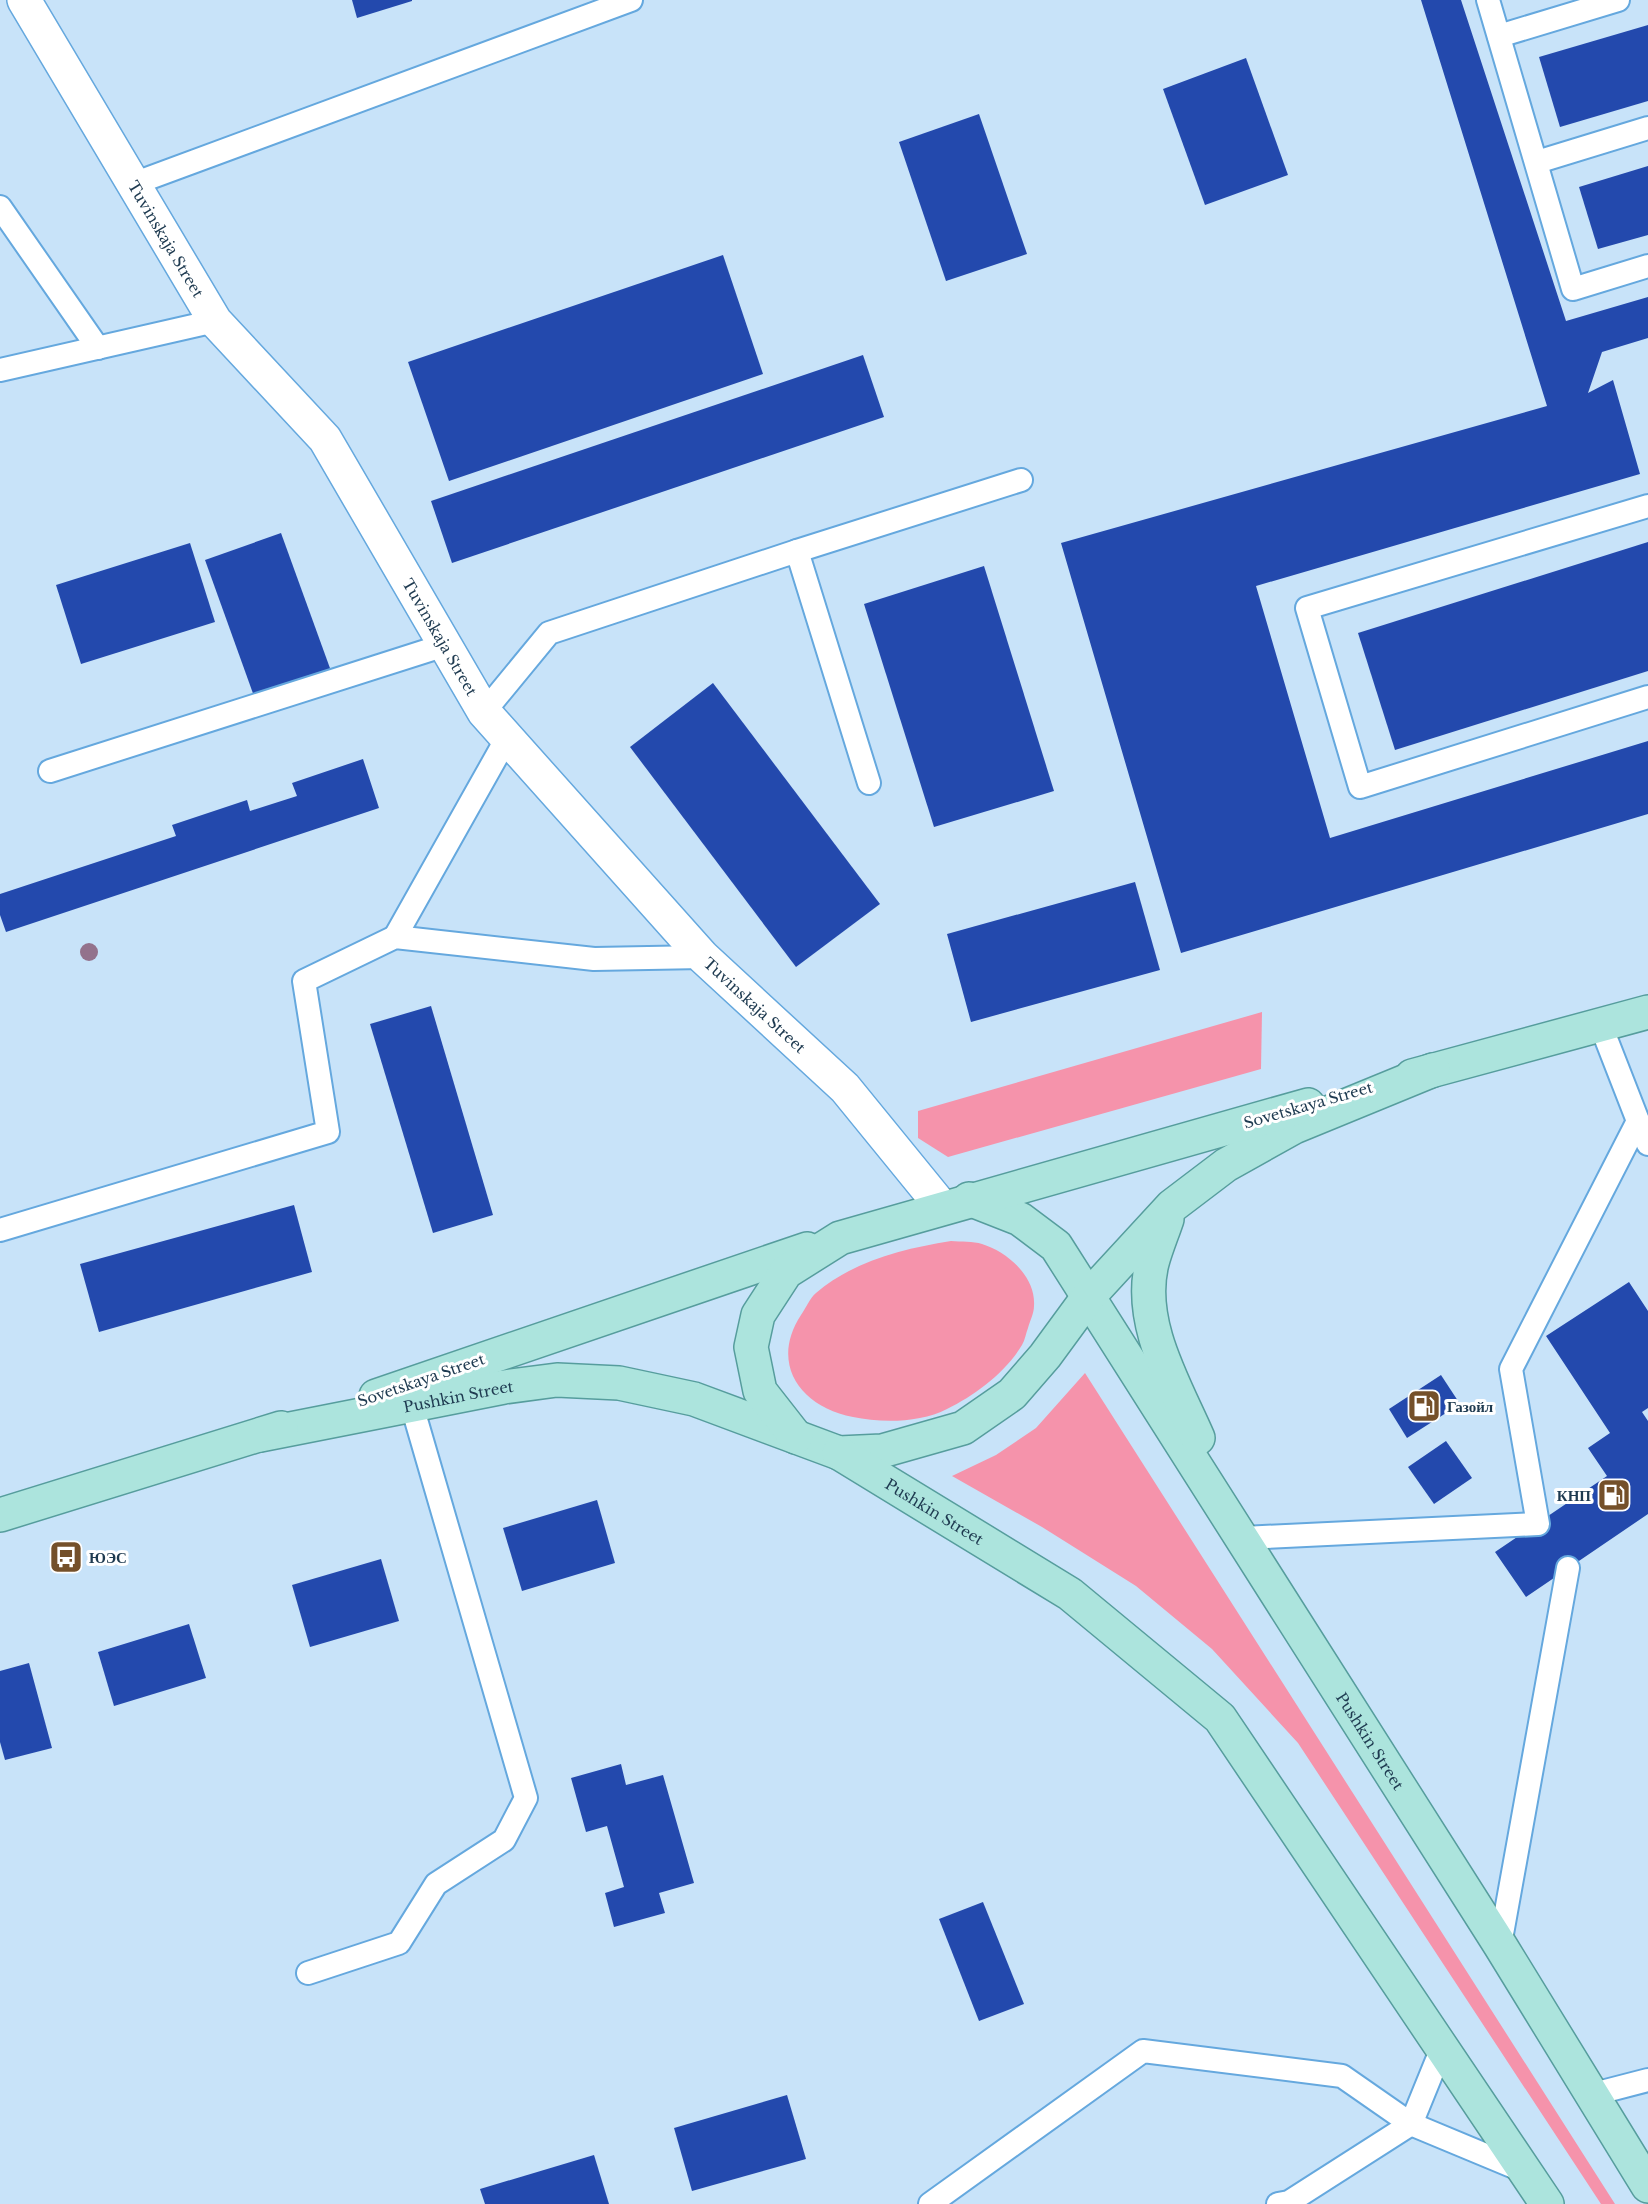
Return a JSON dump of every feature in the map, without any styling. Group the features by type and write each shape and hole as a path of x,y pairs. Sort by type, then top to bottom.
{"main road":[{"name":"Sovetskaya Street","path":"0,1515 260,1435 840,1238 956,1203 1648,1012"},
{"path":"839,1453 882,1451 963,1428 1012,1395 1045,1356 1089,1296 1172,1206 1226,1165 1294,1127 1433,1070"},
{"name":"Pushkin Street","path":"956,1203 1020,1219 1056,1246 1500,1945 1590,2095 1648,2186"},
{"path":"1172,1206 1151,1264 1150,1300 1157,1344 1243,1538"},
{"path":"796,1437 760,1391 751,1347 753,1336 758,1315 786,1272 840,1238"},
{"name":"Pushkin Street","path":"260,1435 504,1387 557,1380 619,1383 694,1400 839,1453 1070,1594 1220,1718 1547,2204"}],"street":[{"name":"Tuvinskaja Street","path":"24,0 215,321 325,439 484,711 703,957 845,1088 956,1203"}],"lane":[{"path":"133,184 631,0"},
{"path":"1488,0 1573,289 1648,266"},
{"path":"1498,36 1618,0"},
{"path":"1537,162 1648,128"},
{"path":"0,207 98,348"},
{"path":"0,370 215,321"},
{"path":"484,711 549,633 1021,480"},
{"path":"1648,506 1307,608 1360,787 1648,698"},
{"path":"797,551 869,783"},
{"path":"50,771 445,645"},
{"path":"395,937 507,738"},
{"path":"0,1230 328,1132 304,981 395,937 594,959 703,957"},
{"path":"1601,1026 1648,1144"},
{"path":"1243,1538 1538,1524 1510,1369 1638,1121"},
{"path":"308,1973 399,1943 436,1884 504,1840 526,1798 412,1406"},
{"path":"1500,1945 1568,1568"},
{"path":"1278,2204 1289,2202 1411,2124 1442,2048"},
{"path":"930,2204 1143,2051 1342,2076 1411,2124 1525,2172"},
{"path":"1590,2095 1648,2080"}],"shaded area":[{"path":"1262,1012 1261,1069 948,1157 918,1138 918,1111"},
{"path":"951,1241 978,1243 1001,1253 1018,1267 1030,1285 1033,1295 1033,1314 1023,1343 1007,1365 979,1390 947,1409 925,1417 900,1421 853,1417 835,1412 818,1404 805,1393 795,1381 788,1350 792,1333 814,1295 831,1282 863,1264 897,1252"},
{"path":"1085,1373 1615,2204 1601,2204 1298,1743 1212,1649 1136,1586 1042,1527 952,1476 996,1455 1036,1428"}],"building":[{"path":"352,0 412,0 412,1 357,18"},
{"path":"1421,0 1461,0 1566,321 1648,297 1648,338 1602,352 1588,393 1613,380 1640,474 1256,586 1330,838 1648,741 1648,814 1181,953 1061,543 1547,406"},
{"path":"1648,25 1648,101 1560,127 1539,57"},
{"path":"1246,58 1288,175 1205,205 1163,89"},
{"path":"979,114 1027,254 946,281 899,142"},
{"path":"1648,166 1648,235 1598,249 1579,187"},
{"path":"723,255 763,374 449,481 408,362"},
{"path":"863,355 884,417 452,563 431,501"},
{"path":"281,533 331,671 255,699 205,560"},
{"path":"1648,542 1648,671 1395,750 1358,633"},
{"path":"190,543 215,622 81,664 56,585"},
{"path":"984,566 1054,791 934,827 864,604"},
{"path":"713,683 880,904 796,967 630,747"},
{"path":"363,759 379,808 6,932 0,915 0,894 176,836 172,825 247,800 250,811 297,796 292,783"},
{"path":"1135,882 1160,970 971,1022 947,934"},
{"path":"431,1006 493,1215 433,1233 370,1024"},
{"path":"294,1205 312,1272 99,1332 80,1264"},
{"path":"1629,1282 1648,1311 1648,1408 1642,1412 1648,1421 1648,1514 1526,1597 1495,1552 1607,1476 1588,1448 1610,1433 1546,1336"},
{"name":"Газойл","path":"1441,1375 1460,1404 1407,1438 1389,1409"},
{"path":"1446,1441 1472,1478 1434,1504 1408,1467"},
{"path":"597,1500 615,1563 522,1591 503,1528"},
{"path":"381,1559 399,1621 310,1647 292,1585"},
{"path":"189,1624 206,1678 114,1706 98,1652"},
{"path":"29,1663 52,1748 5,1760 0,1742 0,1671"},
{"path":"621,1764 626,1785 663,1775 694,1883 659,1893 665,1913 614,1927 605,1893 624,1887 607,1826 586,1832 571,1778"},
{"path":"983,1902 1024,2004 979,2021 939,1919"},
{"path":"787,2095 806,2159 692,2191 674,2128"},
{"path":"594,2155 609,2204 485,2204 480,2189"}],"place":[{"name":"Газойл","path":"1424,1406"},
{"name":"КНП","path":"1614,1495"},
{"name":"ЮЭС","path":"66,1557"}]}
